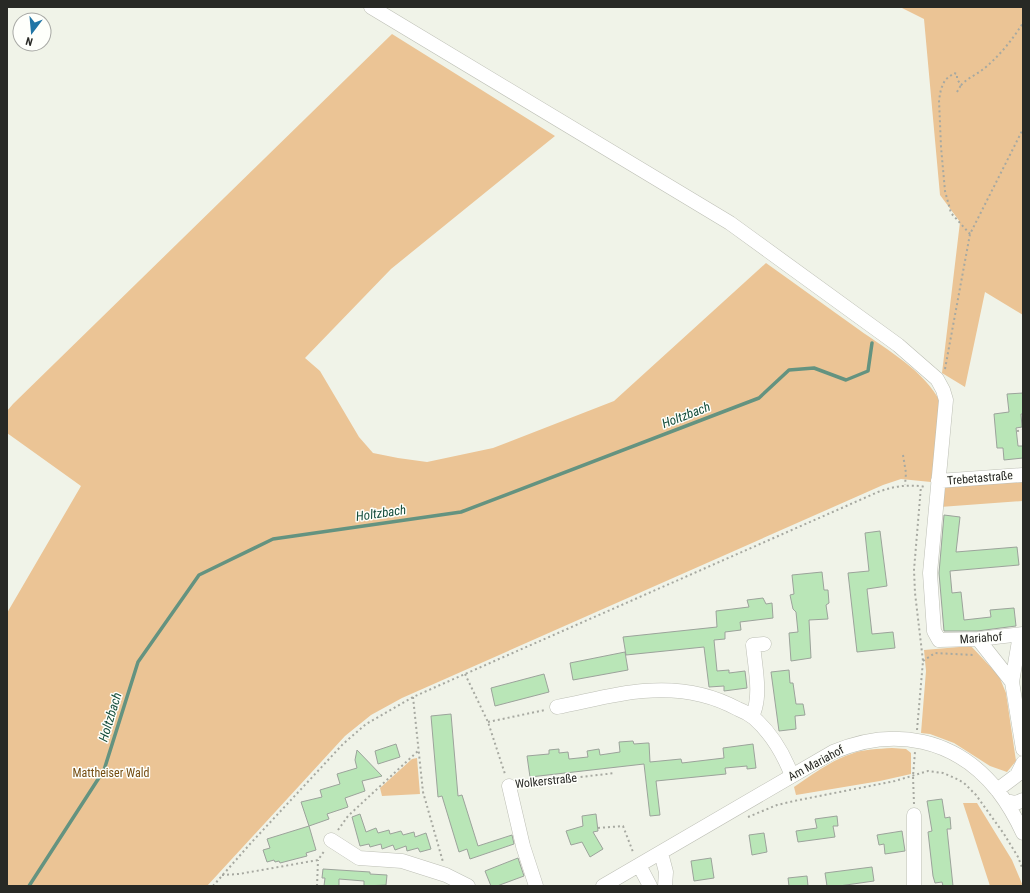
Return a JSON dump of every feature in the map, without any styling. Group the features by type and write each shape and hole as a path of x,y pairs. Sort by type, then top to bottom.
{"street":[{"path":"372,7 730,223 898,345 937,379 946,400 938,482"},
{"name":"Trebetastraße","path":"938,482 1023,475"},
{"name":"Mariahof","path":"938,482 930,573 934,631 940,640 978,639 1021,635"},
{"path":"1021,635 1012,682 1023,749"},
{"path":"978,639 1012,682"},
{"path":"752,716 757,704 753,645 764,644"},
{"path":"556,707 642,691 672,690 687,692 726,702 752,716 763,727 787,761 792,776"},
{"name":"Am Mariahof","path":"603,886 636,859 661,853 833,752 848,746 871,740 893,739 927,743 958,755 976,768 1002,796 1023,833"},
{"path":"1023,763 1017,775 1002,796 1016,803 1023,800"},
{"name":"Wolkerstraße","path":"508,786 523,846 536,886"},
{"path":"912,886 914,815"},
{"path":"331,840 359,858 402,861 446,875 468,886"},
{"path":"661,853 666,872 665,886"},
{"path":"636,859 650,886"}],"path":[{"path":"957,92 968,78 985,68 1009,45 1023,23"},
{"path":"961,86 956,79 957,74 954,73 945,80 941,89 939,100 941,147 945,191 951,213 970,234"},
{"path":"937,379 945,373 970,234 1023,129"},
{"path":"1016,431 1023,430"},
{"path":"903,455 906,473 905,485"},
{"path":"213,886 343,744 366,724 413,697 878,492 905,485 921,486 914,570 915,593 921,642"},
{"path":"923,661 935,653 980,655 987,650"},
{"path":"465,674 488,722 508,786"},
{"path":"413,697 422,792 446,875"},
{"path":"488,722 556,707"},
{"path":"745,818 777,805 794,801 895,781 928,771 943,773 964,783 976,795 1004,834 1018,857 1023,870"},
{"name":"Wolkerstraße","path":"508,786 615,774"},
{"path":"598,828 623,826 636,859"},
{"path":"317,886 318,860"}],"green space":[{"path":"900,7 1023,7 1023,315 985,292 965,387 942,373 960,222 940,195 924,19"},
{"name":"Mattheiser Wald","path":"392,34 555,136 391,269 305,358 320,371 359,437 373,453 427,462 493,448 614,401 766,263 904,362 925,380 934,391 941,403 931,482 901,479 883,485 402,698 371,715 345,736 207,886 7,886 7,613 81,486 7,433 7,411"},
{"path":"1023,481 1023,501 940,507 945,485"},
{"path":"971,646 999,676 1006,693 1016,761 1007,772 990,766 954,743 930,734 921,733 926,671 924,650"},
{"path":"892,748 906,749 911,753 911,774 880,781 796,795 794,787 836,760 861,751"},
{"path":"417,758 420,794 382,796 380,788 412,759"},
{"path":"963,803 977,803 1012,860 1023,886 990,886"}],"building":[{"path":"1023,393 1023,414 1021,414 1022,427 1016,428 1018,446 1023,446 1023,458 1004,460 1003,448 997,448 994,414 1009,412 1007,394"},
{"path":"944,515 960,517 956,552 1017,547 1019,565 950,571 952,593 961,592 964,620 991,617 990,610 1014,608 1016,626 977,631 944,631 939,573"},
{"path":"880,531 887,586 867,589 872,634 893,632 895,648 857,652 848,573 869,571 865,533"},
{"path":"822,572 824,590 828,590 829,603 826,605 828,619 809,620 811,658 791,661 789,633 798,632 796,612 793,609 790,595 794,594 792,575"},
{"path":"763,598 766,604 772,603 773,618 740,622 741,630 725,632 725,639 714,640 717,671 729,670 729,673 745,671 747,688 724,691 724,686 709,687 704,647 626,655 623,637 717,627 716,611 749,607 747,600"},
{"path":"625,652 628,670 573,680 570,663"},
{"path":"789,670 790,683 793,683 796,704 803,704 805,715 795,716 796,729 779,731 771,672"},
{"path":"544,674 549,692 495,706 491,688"},
{"path":"451,714 458,796 462,795 478,846 512,835 514,844 470,859 467,849 459,852 442,796 438,797 431,716"},
{"path":"633,741 634,744 649,743 650,762 681,759 682,763 724,758 723,748 753,744 756,768 747,769 747,766 725,768 726,774 656,781 660,815 650,816 644,764 530,777 527,756 549,754 549,750 559,749 559,753 568,752 569,759 588,757 587,751 599,749 600,755 620,752 619,742"},
{"path":"396,744 400,757 378,764 375,751"},
{"path":"357,750 382,776 362,781 365,791 345,798 348,807 327,814 329,819 309,826 301,802 322,797 320,790 340,784 337,774 357,768 355,760"},
{"path":"942,799 945,818 950,817 951,829 947,829 953,886 943,886 942,882 935,883 933,876 928,832 932,831 927,801"},
{"path":"360,814 366,832 376,828 378,833 389,830 390,834 401,831 403,835 414,832 415,837 426,833 431,849 420,852 418,848 407,851 406,846 395,850 393,845 382,849 381,844 370,847 369,844 360,846 352,817"},
{"path":"596,814 598,831 593,832 603,849 590,857 582,842 571,845 566,831 583,826 582,816"},
{"path":"837,816 838,826 833,826 835,837 798,842 796,831 817,828 815,819"},
{"path":"309,826 316,850 306,853 307,856 280,863 279,861 275,862 274,860 267,862 263,850 270,848 267,839"},
{"path":"902,831 905,851 885,854 884,844 879,845 877,835"},
{"path":"764,833 767,852 752,855 749,835"},
{"path":"518,858 524,876 497,886 491,886 485,871"},
{"path":"711,858 714,878 694,881 691,861"},
{"path":"872,867 874,881 839,886 827,886 825,873"},
{"path":"323,869 370,872 370,874 387,875 386,885 364,886 364,881 339,879 339,886 324,886 325,878 322,878"},
{"path":"807,876 808,886 789,886 788,878"}],"waterway":[{"name":"Holtzbach","path":"29,886 104,770 138,662 199,575 273,539 461,512 759,398 789,370 814,368 846,380 868,371 872,343"}]}
